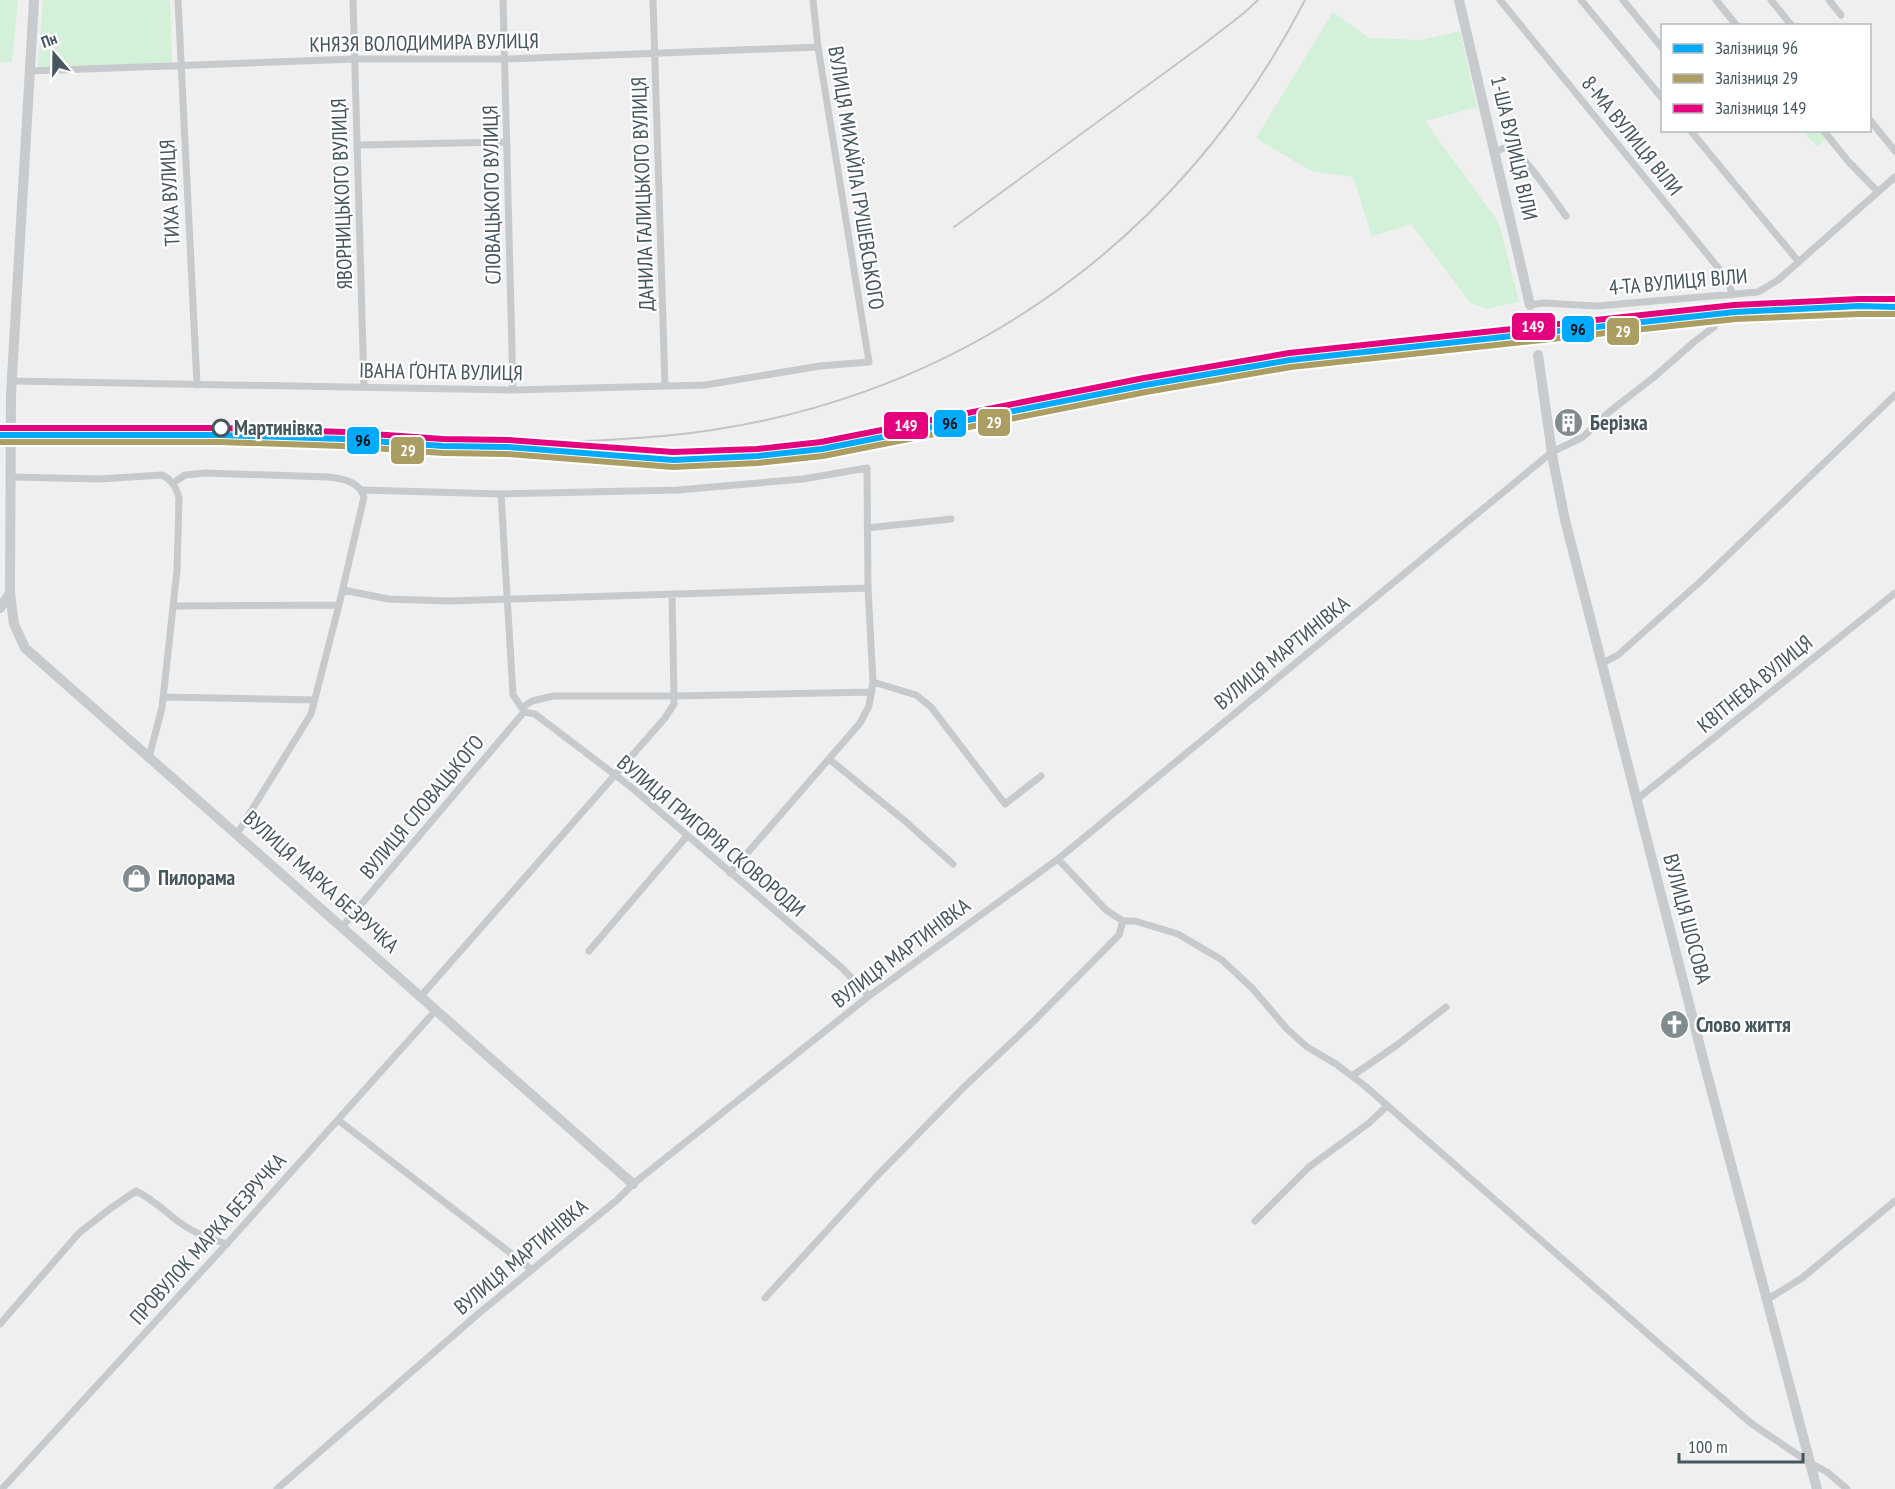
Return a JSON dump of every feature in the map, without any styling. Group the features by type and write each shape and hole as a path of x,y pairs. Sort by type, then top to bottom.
{"main road":[{"name":"ВУЛИЦЯ МАРКА БЕЗРУЧКА","path":"34,0 12,381 10,477 10,593 14,624 25,648 633,1184"},
{"name":"1-ША ВУЛИЦЯ ВІЛИ","path":"1459,0 1530,305"},
{"name":"ВУЛИЦЯ ШОСОВА","path":"1538,355 1564,520 1817,1489"},
{"path":"0,608 10,593"}],"street":[{"name":"ТИХА ВУЛИЦЯ","path":"178,0 197,385"},
{"name":"ЯВОРНИЦЬКОГО ВУЛИЦЯ","path":"353,0 364,387"},
{"name":"СЛОВАЦЬКОГО ВУЛИЦЯ","path":"503,0 513,390"},
{"name":"ДАНИЛА ГАЛИЦЬКОГО ВУЛИЦЯ","path":"653,0 665,386"},
{"name":"ВУЛИЦЯ МИХАЙЛА ГРУШЕВСЬКОГО","path":"813,0 818,47 869,362"},
{"name":"8-МА ВУЛИЦЯ ВІЛИ","path":"1500,0 1729,281 1732,295"},
{"path":"1581,0 1661,97"},
{"path":"1623,0 1661,47"},
{"path":"1716,0 1735,24"},
{"path":"1771,0 1790,24"},
{"path":"1829,0 1842,15"},
{"name":"КНЯЗЯ ВОЛОДИМИРА ВУЛИЦЯ","path":"31,72 355,59 506,59 818,47"},
{"path":"1871,122 1895,151"},
{"path":"1692,132 1798,261"},
{"path":"1825,132 1877,191"},
{"path":"358,145 507,142"},
{"path":"1495,152 1509,148 1520,155 1566,216"},
{"name":"4-ТА ВУЛИЦЯ ВІЛИ","path":"1530,305 1544,303 1597,306 1758,292 1766,289 1895,177"},
{"name":"ВУЛИЦЯ МАРТИНІВКА","path":"277,1489 531,1269 617,1200 633,1184 869,996 1058,859 1552,453 1582,436 1609,411 1714,327"},
{"name":"ІВАНА ҐОНТА ВУЛИЦЯ","path":"12,381 513,390 705,385 820,366 869,362"},
{"path":"1601,664 1618,655 1701,581 1895,395"},
{"path":"362,490 501,494 678,490 803,479 867,468 867,588 873,682 869,706 860,723 730,873"},
{"path":"173,483 185,475 206,473 302,475 344,479 357,484 362,490 364,503 311,714 237,834"},
{"path":"10,477 99,479 162,475 173,483 179,498 177,570 162,708 149,757"},
{"path":"501,494 513,695 523,710 532,701 554,696 872,692"},
{"path":"867,528 951,519"},
{"path":"343,590 388,599 507,600 867,588"},
{"name":"КВІТНЕВА ВУЛИЦЯ","path":"1636,801 1895,593"},
{"path":"421,996 665,718 674,704 672,594"},
{"path":"173,606 339,605"},
{"path":"873,682 916,695 931,707 1005,804 1041,776"},
{"path":"163,697 315,700"},
{"name":"ВУЛИЦЯ ГРИГОРІЯ СКОВОРОДИ","path":"523,710 536,714 614,774 842,968 869,996"},
{"name":"ВУЛИЦЯ СЛОВАЦЬКОГО","path":"342,927 523,710"},
{"path":"829,759 953,864"},
{"path":"589,951 687,836"},
{"path":"1058,859 1106,910 1123,921 1135,921 1178,934 1222,960 1252,988 1287,1029 1307,1047 1352,1076 1388,1106 1752,1424 1827,1472 1847,1489"},
{"path":"765,1298 891,1161 1119,935 1123,921"},
{"path":"1352,1076 1446,1007"},
{"name":"ПРОВУЛОК МАРКА БЕЗРУЧКА","path":"2,1489 436,1010"},
{"path":"1255,1221 1309,1167 1369,1124 1388,1106"},
{"path":"338,1120 531,1269"},
{"path":"0,1324 79,1233 136,1191 151,1198 179,1222 202,1236 226,1244"},
{"path":"1768,1299 1802,1278 1895,1201"}],"green space":[{"path":"0,0 18,0 12,63 0,62"},
{"path":"43,0 170,0 172,62 38,69"},
{"path":"1333,12 1369,38 1421,40 1460,31 1477,107 1425,121 1499,223 1519,302 1486,309 1470,303 1411,224 1372,236 1353,177 1311,171 1256,138"},
{"path":"1803,132 1822,132 1827,138 1817,147"}],"railway":[{"path":"954,227 1204,44 1258,0"},
{"path":"578,441 664,436 766,420 864,392 956,352 1041,302 1119,241 1190,170 1252,89 1305,0"},
{"path":"497,440 666,453 709,453 772,448 896,430 1205,368 1285,355 1711,309 1803,303 1895,301"},
{"path":"1823,309 1895,314"},
{"path":"344,439 503,440"}],"rail line":[{"name":"149","path":"0,428 220,428 508,440 673,452 757,449 821,442 1144,378 1289,353 1734,305 1895,299"},
{"name":"96","path":"0,435 220,435 344,439 443,446 507,447 673,460 758,456 822,449 1145,385 1290,360 1735,312 1859,306 1895,307"},
{"name":"29","path":"0,442 220,442 343,446 443,453 507,454 673,467 758,463 823,456 1146,392 1291,367 1736,319 1895,314"}],"place":[{"name":"Берізка","path":"1569,423"},
{"name":"Мартинівка","path":"221,428"},
{"name":"Пилорама","path":"137,878"},
{"name":"Слово життя","path":"1675,1025"}]}
